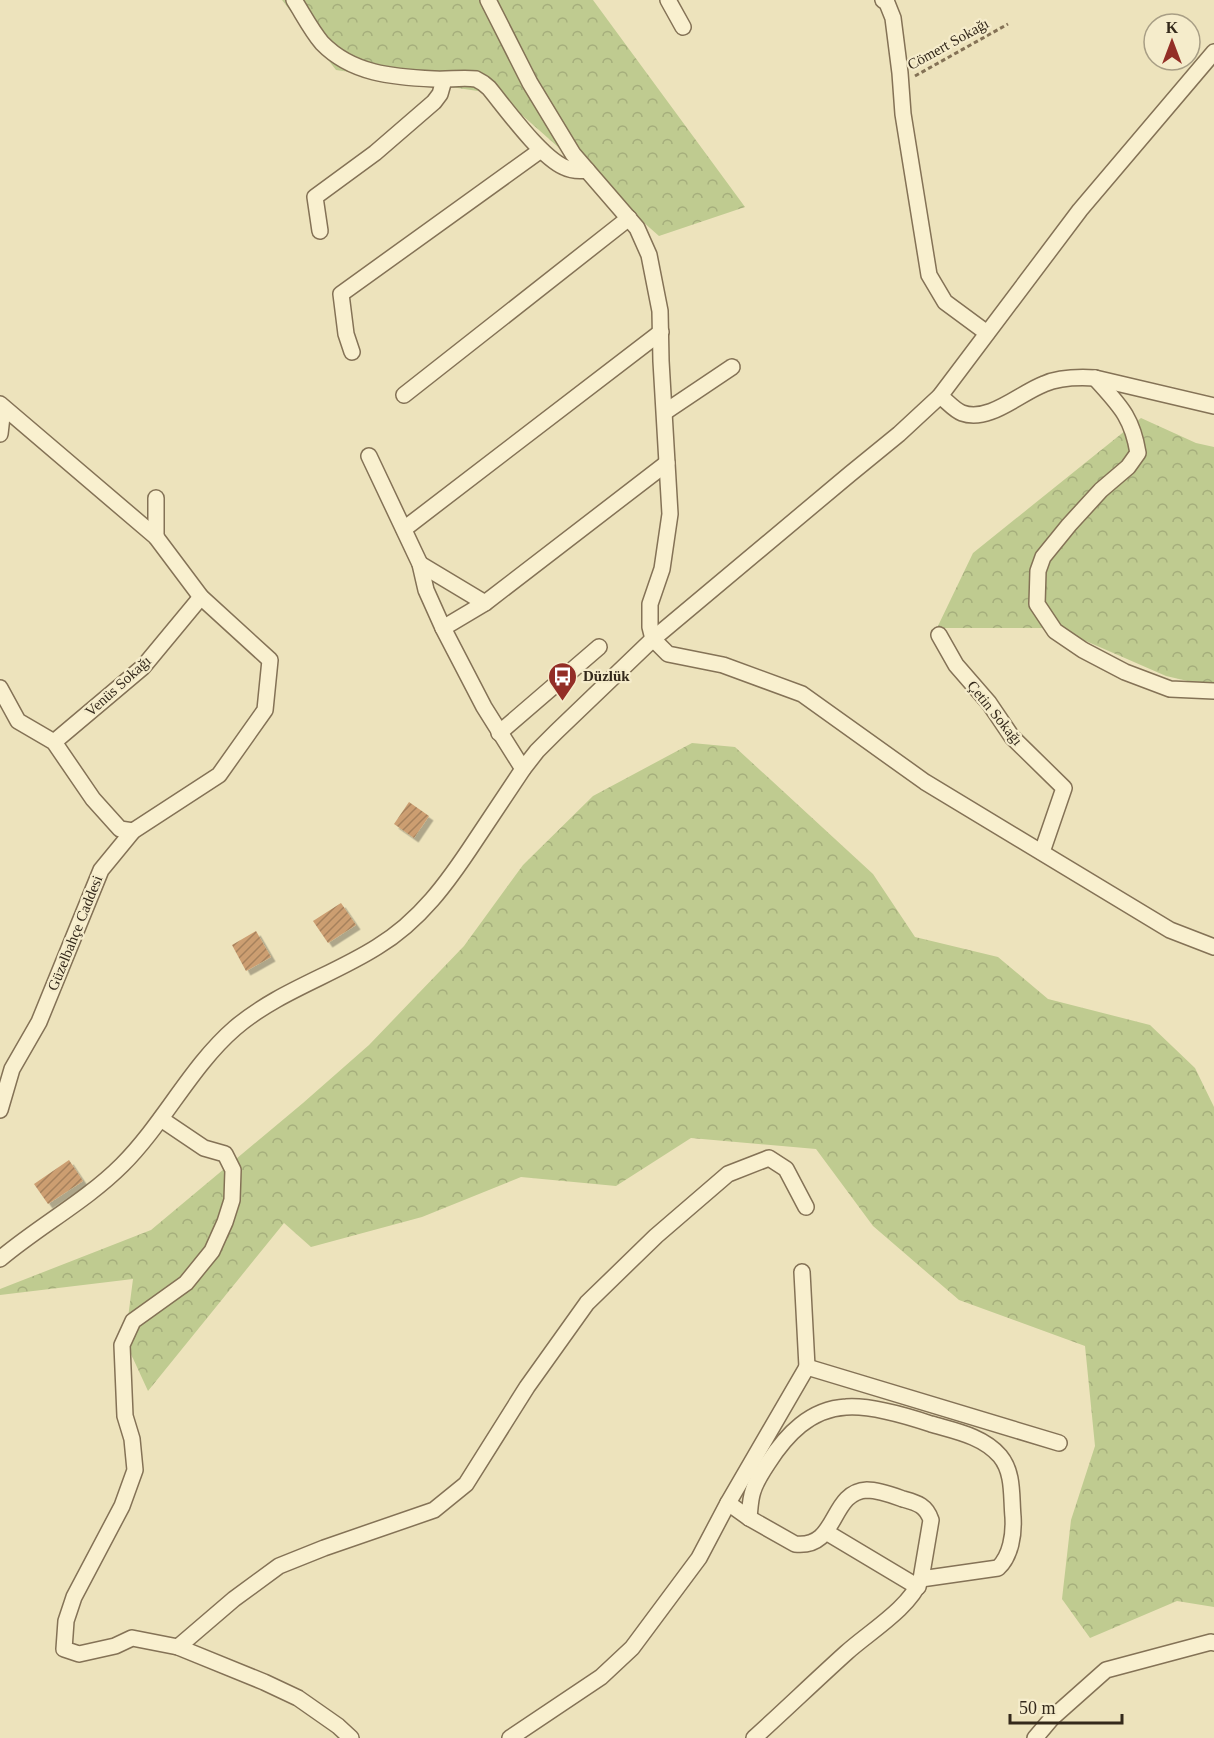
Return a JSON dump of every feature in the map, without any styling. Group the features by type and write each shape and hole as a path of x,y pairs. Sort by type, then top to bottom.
{"street":[{"path":"294,0 323,44 349,63 366,71 444,80 469,78 483,83 541,150 570,170 587,170"},
{"path":"488,0 530,84 573,154 629,218 644,241 649,255 660,311 670,514 662,569 650,604 650,627 653,639 668,654 723,665 802,694 925,782 1170,930 1214,947"},
{"path":"668,0 683,27"},
{"path":"883,0 887,3 893,18 903,114 929,275 945,302 987,333"},
{"path":"0,1259 99,1186 123,1164 217,1047 251,1014 379,946 404,928 443,888 523,769 556,732 653,639 899,434 940,396 1080,210 1214,52"},
{"path":"320,231 315,197 375,153 434,102 440,94 444,80"},
{"path":"352,352 346,334 341,294 541,150"},
{"path":"404,395 629,218"},
{"path":"404,529 661,332"},
{"path":"665,412 732,367"},
{"path":"940,396 961,412 972,415 986,413 1042,384 1071,377 1095,378 1214,406"},
{"path":"1095,378 1120,407 1131,424 1138,453 1128,467 1101,490 1042,557 1038,571 1037,604 1055,631 1083,650 1125,672 1170,689 1214,691"},
{"path":"0,434 2,406"},
{"path":"2,406 156,537 201,597"},
{"path":"369,456 420,564 426,590 443,628 484,707 523,769"},
{"path":"443,628 485,603 667,463"},
{"path":"156,498 156,537"},
{"path":"420,564 485,603"},
{"name":"Venüs Sokağı","path":"54,742 143,667 201,597"},
{"name":"Güzelbahçe Caddesi","path":"0,1110 12,1069 39,1022 100,870 133,831 219,775 265,710 270,660 201,597"},
{"name":"Çetin Sokağı","path":"939,635 956,665 989,703 1012,737 1064,788 1042,852"},
{"path":"499,733 599,647"},
{"path":"0,688 18,721 54,742 93,799 120,829 133,831"},
{"path":"161,1119 204,1148 225,1154 233,1170 232,1200 212,1251 186,1283 151,1306 134,1321 122,1345 125,1416 132,1439 135,1470 122,1506 74,1597 66,1621 64,1650 79,1653 115,1646 132,1638 178,1647 298,1698 351,1738"},
{"path":"178,1647 234,1599 279,1566 434,1510 466,1484 527,1387 587,1302 656,1236 728,1174 769,1158 786,1169 806,1207"},
{"path":"510,1738 601,1677 632,1648 699,1558 728,1503 807,1367 802,1272"},
{"path":"807,1367 1059,1443"},
{"path":"749,1518 757,1480 784,1439 794,1429 820,1413 847,1406 906,1416 977,1438 1000,1456 1010,1475 1013,1528 1007,1558 998,1568 920,1583 826,1532"},
{"path":"728,1503 749,1518 795,1544 810,1544 817,1541 826,1532 845,1500 860,1491 880,1492 920,1504 929,1513 931,1520 920,1583 892,1616 848,1651 754,1738"},
{"path":"1035,1738 1052,1718 1106,1670 1214,1643"}],"path":[{"name":"Cömert Sokağı","path":"901,84 1008,24"}],"green space":[{"path":"282,0 593,0 745,207 659,236 498,94 336,70"},
{"path":"1141,418 1196,443 1214,447 1214,687 1166,676 1056,628 937,628 973,553"},
{"path":"692,743 735,747 873,874 915,937 998,957 1048,999 1150,1025 1195,1068 1214,1107 1214,1607 1177,1601 1090,1638 1062,1599 1071,1520 1095,1446 1085,1346 959,1300 873,1226 816,1149 691,1138 616,1186 521,1177 422,1217 311,1247 284,1223 148,1391 125,1341 133,1279 0,1295 0,1289 151,1230 369,1045 464,946 523,865 593,796"}],"building":[{"path":"409,802 429,816 414,838 394,824"},
{"path":"341,903 356,925 328,943 313,921"},
{"path":"256,931 271,957 246,971 232,945"},
{"path":"69,1160 83,1181 48,1204 34,1184"}],"place":[{"name":"Düzlük","path":"562,702"}]}
